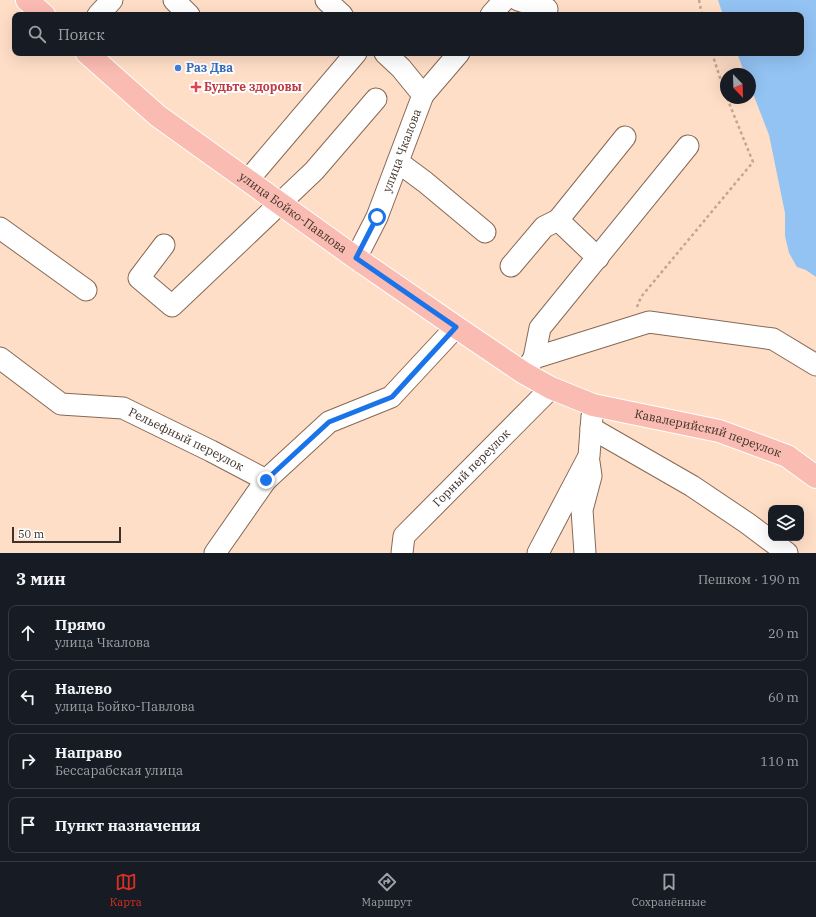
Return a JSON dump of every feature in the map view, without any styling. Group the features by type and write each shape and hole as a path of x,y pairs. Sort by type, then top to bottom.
{"main road":[{"path":"27,0 41,12"},
{"name":"улица Бойко-Павлова","path":"90,56 158,116 356,258 456,327 529,365 551,388 593,406"},
{"name":"Кавалерийский переулок","path":"593,406 719,431 787,456 816,476"}],"street":[{"path":"101,12 112,0"},
{"path":"174,0 186,12"},
{"path":"326,0 339,12"},
{"path":"494,12 504,0"},
{"path":"518,0 548,8"},
{"path":"248,180 353,56"},
{"name":"улица Чкалова","path":"356,258 377,217 423,95 401,68 388,56"},
{"path":"423,95 456,56"},
{"path":"164,245 140,278 172,306 314,171 376,99"},
{"path":"511,266 544,227 558,220 625,136"},
{"path":"529,365 540,328 688,146"},
{"path":"398,162 425,182 485,232"},
{"path":"558,220 598,258"},
{"path":"0,228 86,290"},
{"path":"529,365 649,322 773,339 816,365"},
{"path":"215,553 266,480 329,422 392,397 456,327"},
{"name":"Рельефный переулок","path":"0,358 62,404 123,408 266,480"},
{"name":"Горный переулок","path":"402,553 404,536 551,388"},
{"path":"585,553 582,510 591,476 589,456 593,406"},
{"path":"591,428 692,486 747,523 787,553"},
{"path":"538,553 589,456"}],"path":[{"path":"699,0 701,12"},
{"path":"713,56 720,81"},
{"path":"630,328 641,297 753,162 729,104"}],"water":[{"path":"718,0 816,0 816,277 806,270 797,267 789,253 785,236 785,213 769,135 756,101 756,68 743,68 738,56 804,56 804,12 722,12"}],"place":[{"name":"Раз Два","path":"178,68"},
{"name":"Будьте здоровы","path":"196,87"}],"route":[{"path":"266,480 329,422 392,397 456,327 356,258 377,217"}]}
